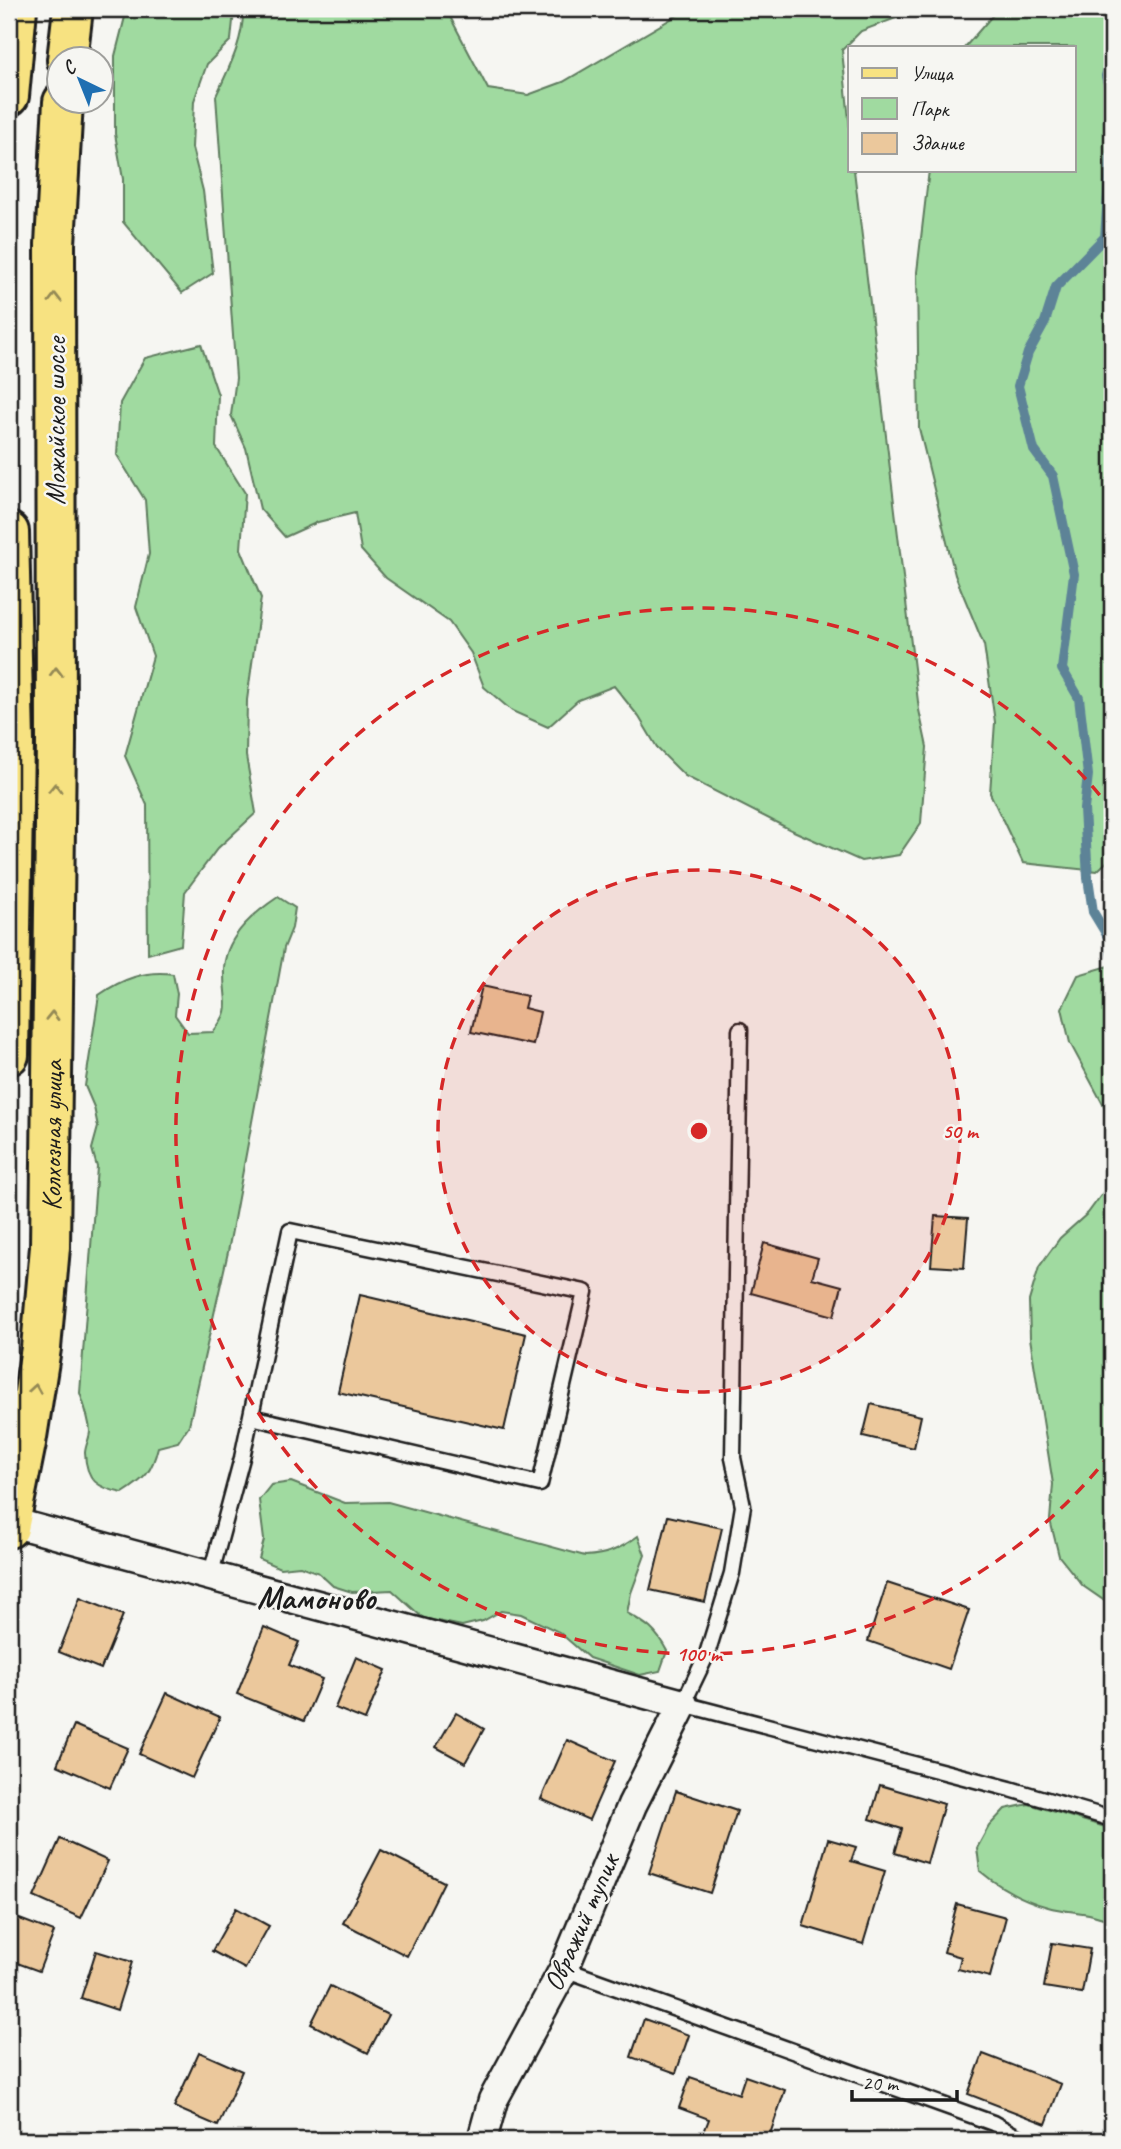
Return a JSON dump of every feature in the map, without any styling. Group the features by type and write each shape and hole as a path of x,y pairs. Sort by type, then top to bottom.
{"main road":[{"path":"9,96 17,9"},
{"path":"69,46 73,9"},
{"name":"Можайское шоссе","path":"56,741 55,244 62,116"},
{"name":"Можайское шоссе","path":"9,531 14,742"},
{"name":"Колхозная улица","path":"10,1525 41,1348 50,1247 56,741"},
{"name":"Колхозная улица","path":"9,1055 14,742"}],"street":[{"path":"10,1525 683,1704"},
{"name":"Овражий тупик","path":"482,2140 493,2100 564,1969 632,1805 683,1704"}],"lane":[{"path":"740,1030 733,1458 743,1506 729,1585 707,1654 683,1704 997,1785 1112,1819"},
{"path":"210,1577 242,1458 290,1231 585,1292 540,1484 251,1417"},
{"path":"564,1969 993,2123 1023,2140"}],"green space":[{"path":"127,9 234,11 231,40 207,64 194,101 192,148 203,191 213,273 182,293 123,222 123,179 115,134 116,52"},
{"path":"243,9 446,9 488,89 528,95 563,82 688,9 907,9 899,17 861,31 842,50 848,110 848,172 854,172 919,710 927,747 921,823 899,855 861,861 789,829 685,776 658,749 639,717 614,686 578,700 548,727 512,711 484,687 471,653 449,622 386,578 361,550 355,513 318,522 285,537 260,509 246,448 231,415 236,378 216,96 231,64 243,20"},
{"path":"998,9 1112,9 1112,857 1097,871 1023,863 990,793 995,722 984,645 955,575 919,428 917,272 929,172 1076,172 1076,46 966,46"},
{"path":"201,344 218,395 216,447 245,493 241,549 261,598 247,700 246,756 256,813 217,849 185,892 181,945 148,954 147,805 125,756 153,656 136,607 149,554 145,500 117,455 120,403 145,358"},
{"path":"278,897 295,908 292,928 284,948 228,1252 189,1425 178,1442 158,1447 150,1469 142,1479 123,1493 114,1491 95,1482 88,1470 85,1453 90,1431 80,1393 97,1167 92,1149 98,1127 94,1107 85,1086 99,995 134,977 153,973 173,974 177,994 175,1015 188,1033 213,1032 225,1011 225,962 233,940 249,920"},
{"path":"1112,965 1112,1146 1105,1108 1070,1043 1062,1008 1078,975"},
{"path":"1112,1146 1112,1606 1083,1586 1059,1556 1050,1520 1053,1484 1030,1338 1029,1301 1039,1267 1060,1238 1088,1213 1110,1183"},
{"path":"291,1482 345,1503 388,1502 585,1556 613,1550 638,1536 645,1555 631,1593 627,1613 650,1628 667,1651 660,1671 640,1675 589,1658 559,1632 521,1614 501,1611 483,1621 462,1626 423,1618 392,1590 352,1592 333,1586 319,1573 300,1566 280,1568 259,1559 264,1540 259,1500 271,1485"},
{"path":"1029,1804 1112,1829 1112,1922 1030,1901 1004,1888 980,1871 977,1848 989,1826 1005,1809"}],"building":[{"path":"482,986 527,996 524,1008 540,1012 533,1045 471,1032"},
{"path":"935,1216 968,1218 964,1268 931,1266"},
{"path":"764,1243 818,1258 812,1278 842,1286 834,1316 751,1293"},
{"path":"360,1295 526,1334 504,1430 338,1392"},
{"path":"871,1404 921,1416 914,1448 863,1436"},
{"path":"668,1516 722,1528 705,1602 650,1590"},
{"path":"887,1583 969,1610 949,1669 868,1641"},
{"path":"80,1598 123,1615 101,1669 59,1652"},
{"path":"264,1627 299,1642 289,1665 322,1679 304,1721 237,1694"},
{"path":"356,1657 386,1670 365,1720 335,1708"},
{"path":"167,1693 220,1717 192,1778 139,1754"},
{"path":"456,1713 484,1729 465,1763 436,1747"},
{"path":"74,1725 128,1748 110,1788 57,1765"},
{"path":"567,1740 615,1761 589,1820 541,1799"},
{"path":"880,1785 944,1804 927,1863 895,1853 902,1829 870,1819"},
{"path":"676,1791 737,1811 710,1893 649,1873"},
{"path":"60,1839 108,1861 81,1918 34,1897"},
{"path":"828,1839 856,1847 851,1861 885,1871 863,1944 803,1926"},
{"path":"381,1850 444,1882 407,1956 343,1923"},
{"path":"957,1904 1006,1917 990,1977 958,1969 961,1957 944,1952"},
{"path":"236,1908 269,1926 245,1969 212,1951"},
{"path":"9,1915 54,1932 39,1971 9,1960"},
{"path":"1052,1943 1090,1949 1082,1993 1044,1987"},
{"path":"96,1951 132,1962 117,2010 81,1998"},
{"path":"330,1986 388,2015 368,2053 311,2024"},
{"path":"644,2019 689,2035 676,2073 631,2057"},
{"path":"199,2052 242,2071 218,2126 174,2107"},
{"path":"983,2054 1061,2084 1046,2124 968,2094"},
{"path":"745,2076 785,2090 768,2140 701,2140 709,2119 679,2108 690,2077 739,2094"}],"waterway":[{"path":"1112,57 1106,76 1112,99"},
{"path":"1112,139 1105,237 1056,287 1045,322 1028,353 1018,386 1034,450 1053,476 1074,574 1062,669 1079,698 1088,775 1084,809 1088,878 1093,912 1110,940 1112,955"}],"district":[{"name":"Мамоново","path":"316,1598"}]}
